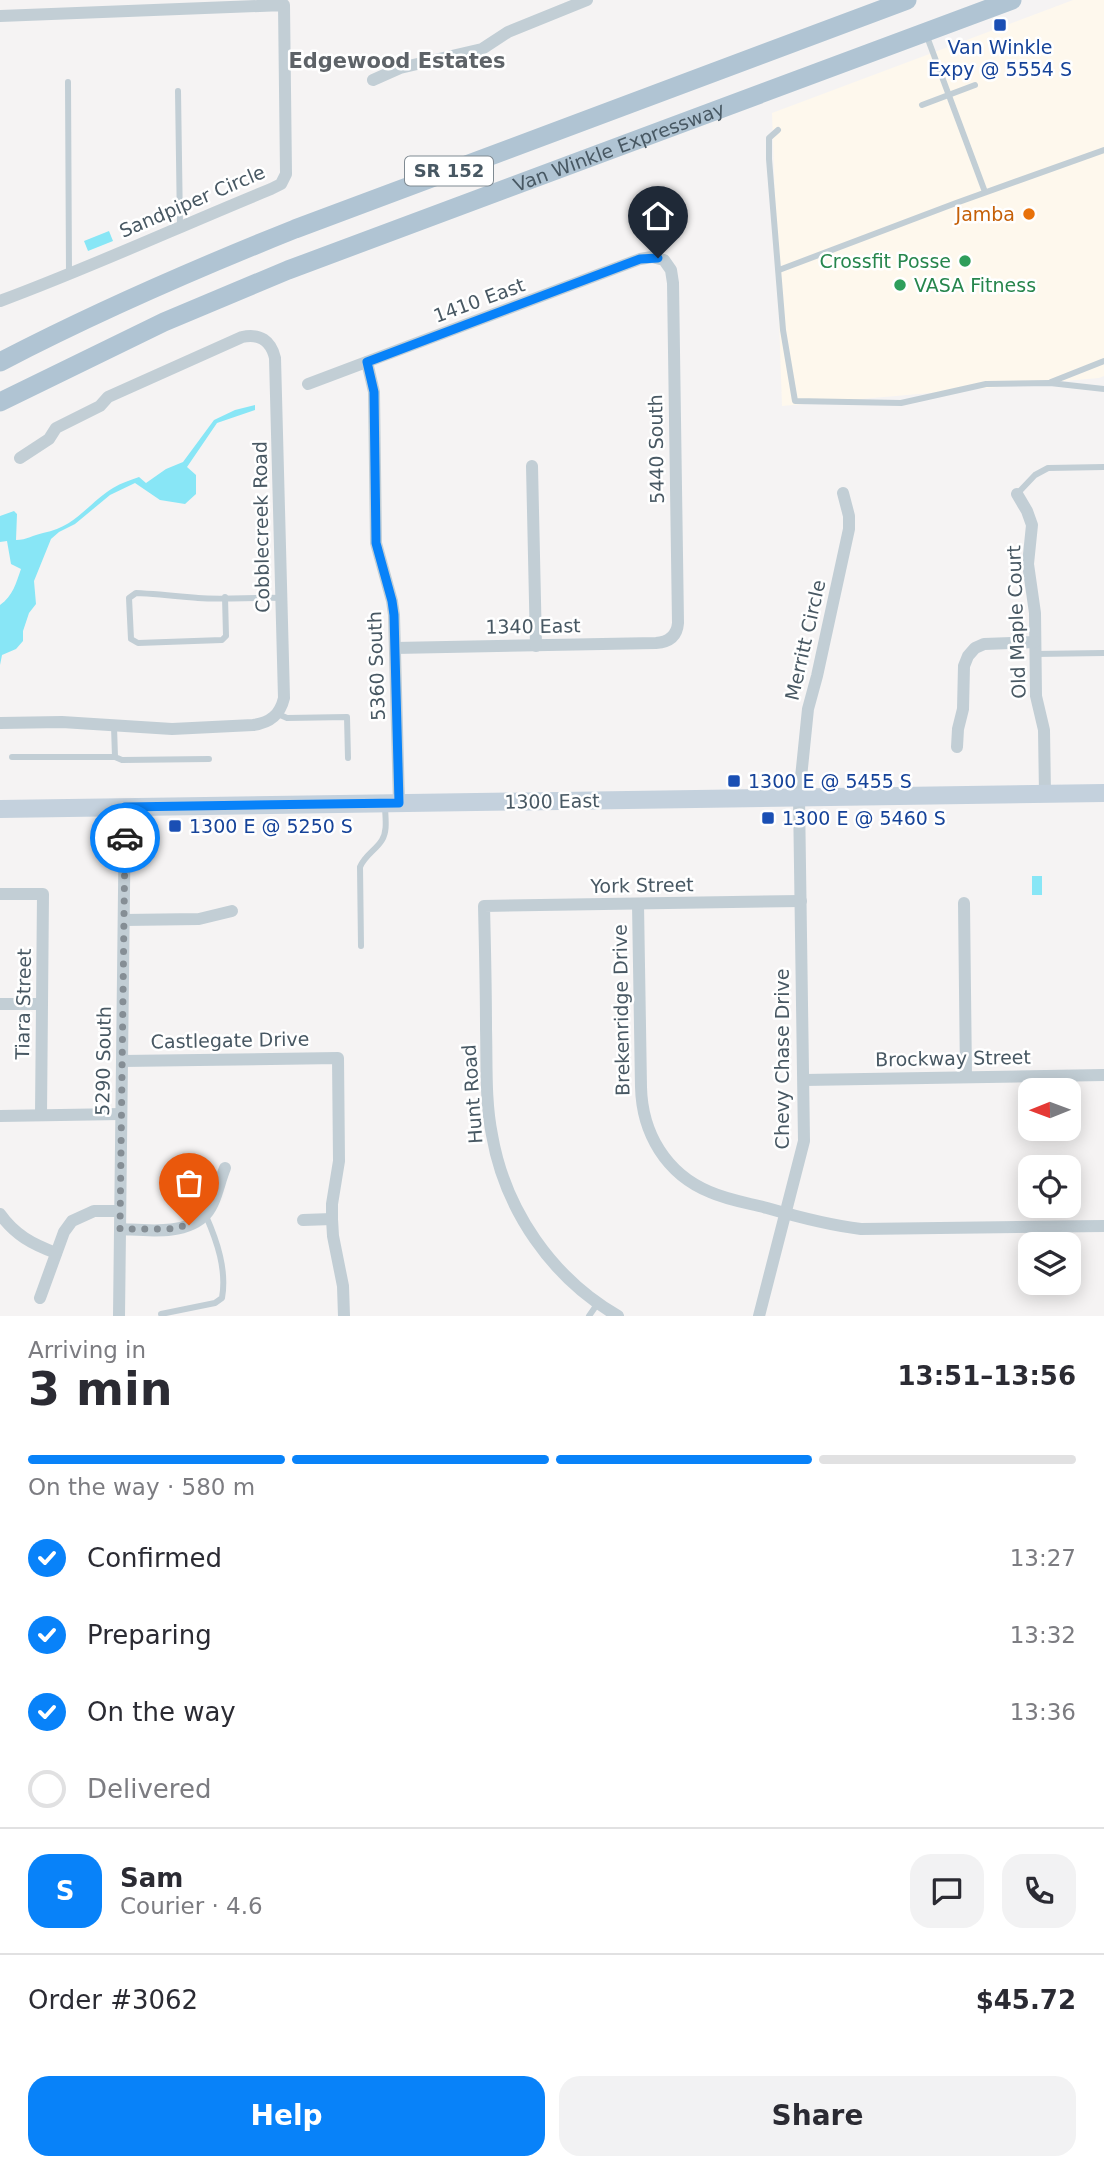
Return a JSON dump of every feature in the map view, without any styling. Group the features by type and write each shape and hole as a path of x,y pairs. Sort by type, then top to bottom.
{"main road":[{"name":"Van Winkle Expressway","path":"0,362 121,302 283,233 907,0"},
{"name":"Van Winkle Expressway","path":"0,402 164,322 288,270 1012,0"},
{"name":"1300 East","path":"0,809 1104,793"}],"street":[{"path":"373,80 400,68 482,50 508,32 587,0"},
{"name":"Sandpiper Circle","path":"0,16 284,5 286,174 284,179 271,189 69,275 0,301"},
{"name":"1410 East","path":"308,384 640,259 652,257 664,260"},
{"name":"5440 South","path":"664,260 671,270 673,283 678,623 671,638"},
{"name":"Cobblecreek Road","path":"20,458 49,439 56,428 100,406 108,397 242,337 251,335 264,339 272,348 275,358 284,698 278,714"},
{"name":"5360 South","path":"367,362 374,392 376,543 392,601 395,648 392,803"},
{"path":"532,466 536,646"},
{"name":"Merritt Circle","path":"799,797 808,709 849,529 849,516 843,493"},
{"name":"Old Maple Court","path":"1017,494 1032,524 1028,564 1034,606 1036,696 1044,726 1045,794"},
{"name":"1340 East","path":"395,648 656,643 671,638"},
{"path":"957,747 963,709 964,666 968,656 975,648 989,643 1035,648"},
{"path":"0,723 62,722 172,729 253,725 270,720 278,714"},
{"name":"Chevy Chase Drive","path":"759,1316 804,1141 799,797"},
{"name":"5290 South","path":"119,1316 125,807"},
{"name":"Tiara Street","path":"0,894 43,894 41,1115"},
{"name":"York Street","path":"484,906 801,901"},
{"path":"964,903 967,1077"},
{"name":"Brekenridge Drive","path":"638,904 641,1099 650,1135 671,1166 701,1188 786,1214 841,1226 881,1230 1104,1226"},
{"name":"Hunt Road","path":"484,906 488,1095 495,1152 515,1206 537,1242 565,1275 598,1304 618,1316"},
{"path":"124,920 199,919 232,911"},
{"path":"0,1004 42,1004"},
{"name":"Castlegate Drive","path":"122,1061 338,1058 339,1152 332,1219"},
{"name":"Brockway Street","path":"804,1080 1104,1074"},
{"path":"0,1115 121,1114"},
{"path":"120,1229 174,1229 189,1225 206,1214 225,1168"},
{"path":"40,1298 68,1225 77,1217 94,1211 120,1211"},
{"path":"0,1214 22,1238 56,1253"},
{"path":"303,1220 332,1219 343,1286 344,1316"}],"lane":[{"path":"925,32 985,192"},
{"path":"68,82 69,275"},
{"path":"922,105 975,85"},
{"path":"178,91 180,226"},
{"path":"778,130 769,138 769,159 783,330 795,401 901,403 986,384 1050,383 1104,389"},
{"path":"779,270 1104,150"},
{"path":"1050,383 1104,360"},
{"path":"1017,494 1035,475 1048,468 1104,467"},
{"path":"225,597 226,636 222,640 138,643 131,639 129,598 136,593 197,598 225,597 282,598"},
{"path":"1035,648 1104,653"},
{"path":"278,714 287,718 347,717 348,758"},
{"path":"114,726 114,757"},
{"path":"12,757 208,759"},
{"path":"361,946 360,867 363,860 382,842 392,803"},
{"path":"161,1314 215,1303 222,1298 223,1274 215,1236 206,1214"},
{"path":"589,1316 598,1304"}],"shaded area":[{"path":"1073,0 1104,0 1104,376 782,406 772,113"}],"water":[{"path":"109,231 113,241 88,251 84,241"},
{"path":"255,405 255,410 217,423 187,467 196,475 196,494 185,504 160,500 135,483 110,495 75,524 51,539 34,581 36,604 29,613 23,641 16,649 2,655 0,665 0,605 11,593 21,569 11,564 7,541 0,542 0,516 14,511 17,514 16,540 64,526 116,486 139,477 146,483 166,469 183,462 214,420 235,410"},
{"path":"1032,876 1042,876 1042,895 1032,895"}],"way so far":[{"path":"125,838 120,1229 174,1229 189,1225"}],"place":[{"name":"Van Winkle Expy @ 5554 S","path":"1000,25"},
{"name":"Jamba","path":"1029,214"},
{"name":"Crossfit Posse","path":"965,261"},
{"name":"VASA Fitness","path":"900,285"},
{"name":"1300 E @ 5455 S","path":"734,781"},
{"name":"1300 E @ 5460 S","path":"768,818"},
{"name":"1300 E @ 5250 S","path":"175,826"}],"district":[{"name":"Edgewood Estates","path":"397,61"}],"route":[{"path":"125,838 125,807 399,803 394,615 376,543 374,392 367,362 640,259 658,258"}]}
